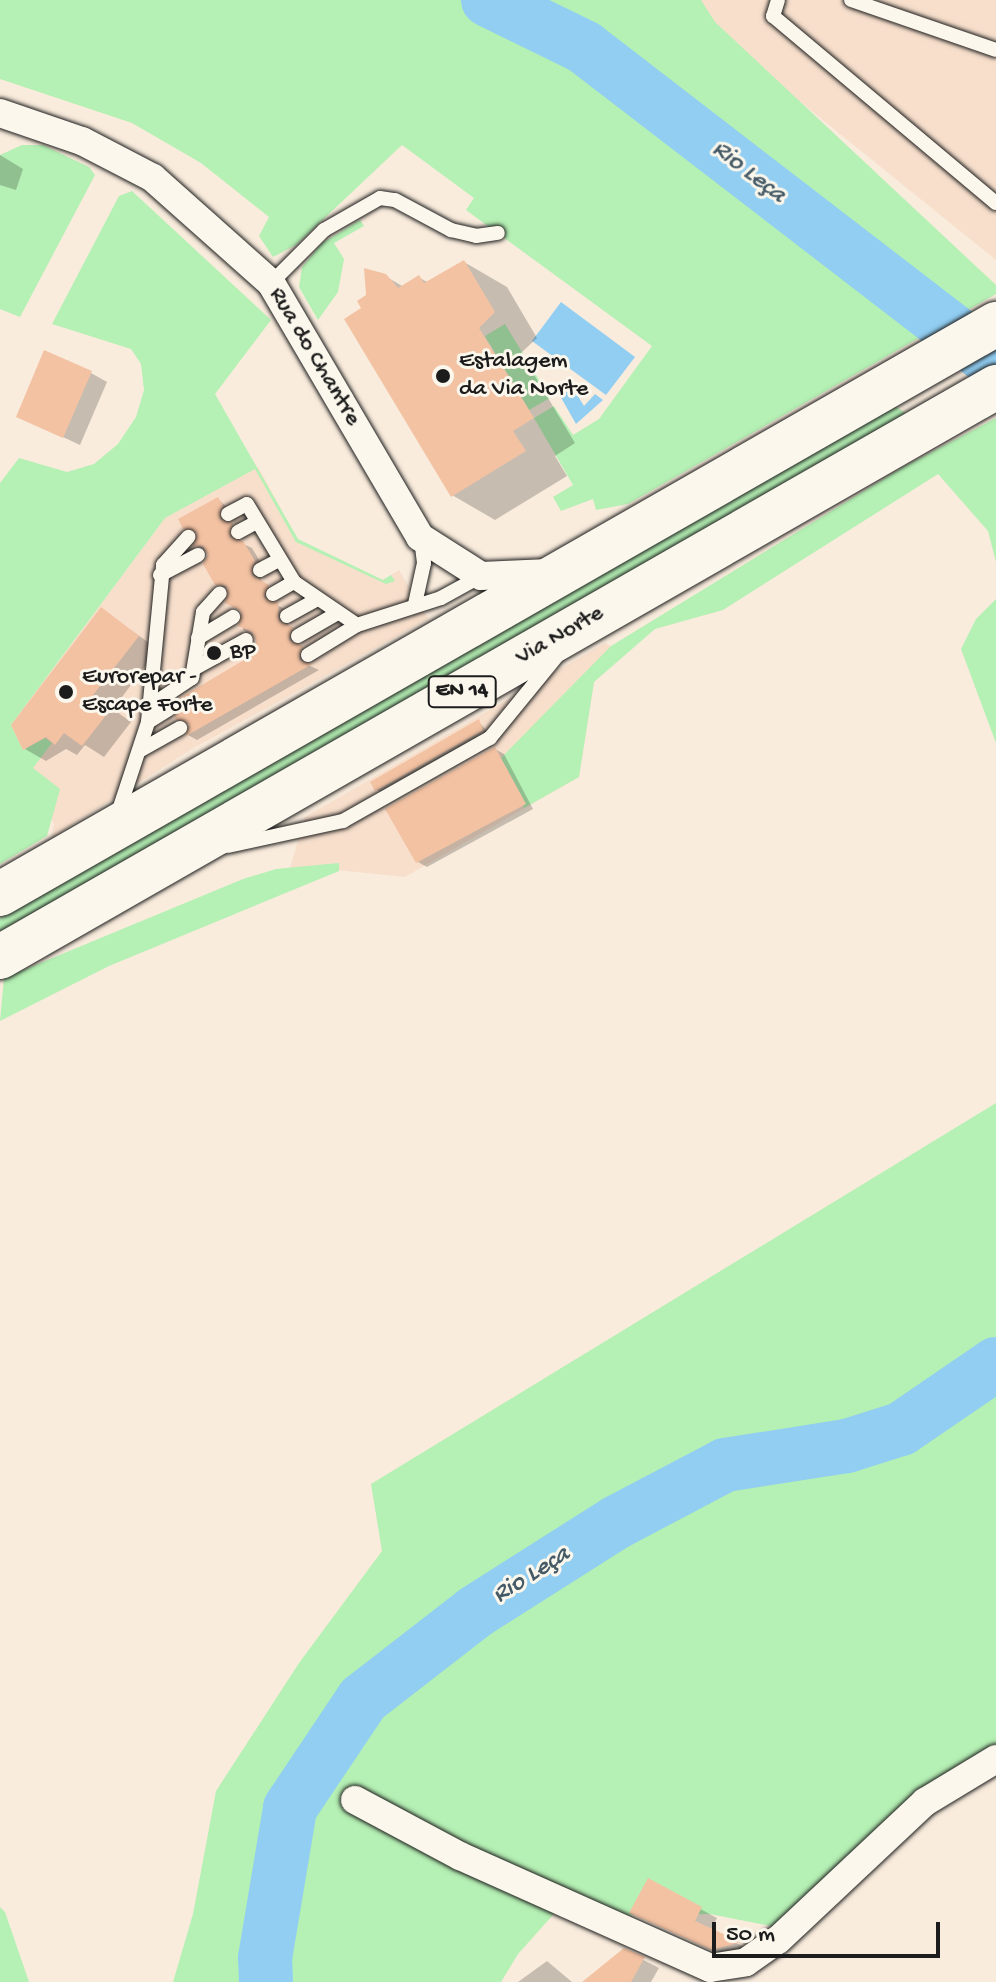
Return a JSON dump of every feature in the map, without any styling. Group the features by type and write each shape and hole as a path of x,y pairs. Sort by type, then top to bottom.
{"highway":[{"name":"EN 14","path":"0,894 996,324"},
{"name":"Via Norte","path":"0,957 996,387"}],"street":[{"name":"Rua do Chantre","path":"0,113 82,141 153,178 271,283 420,537 481,576"},
{"path":"481,576 561,572"},
{"path":"355,1800 460,1856 710,1968 746,1962 778,1940 925,1802 996,1759"}],"lane":[{"path":"778,0 773,16 996,203"},
{"path":"851,0 996,50"},
{"path":"271,283 324,230 380,198 395,200 451,230 476,236 498,233"},
{"path":"228,514 247,504 294,582 336,614 357,625"},
{"path":"238,532 257,522"},
{"path":"112,830 148,722 160,575 169,553 188,537"},
{"path":"415,604 424,563 420,537"},
{"path":"160,575 198,555"},
{"path":"260,570 279,560"},
{"path":"308,655 357,625 441,598 481,576"},
{"path":"273,594 294,582"},
{"path":"150,706 186,685 195,668 203,612 220,593"},
{"path":"287,616 316,600"},
{"path":"298,636 336,614"},
{"path":"198,638 233,617"},
{"path":"195,668 246,640"},
{"path":"148,722 169,709"},
{"path":"141,750 180,728"}],"shaded area":[{"path":"674,0 996,0 996,260"},
{"name":"BP","path":"258,467 298,540 383,580 399,570 428,619 194,748 51,838 54,825 11,725 165,518"},
{"path":"605,643 611,646 597,664 579,777 405,877 336,870 287,878 305,817"}],"green space":[{"path":"0,0 701,0 715,22 996,285 996,294 628,504 596,510 593,499 561,511 553,497 573,485 534,418 554,406 573,435 599,419 652,346 466,210 474,198 402,145 296,245 273,257 259,236 269,217 201,163 132,123 0,79"},
{"path":"22,145 43,145 89,167 95,175 20,317 0,309 0,155"},
{"path":"132,191 271,320 215,394 298,539 383,580 391,575 395,581 386,584 296,542 255,469 165,518 11,725 23,750 45,738 52,743 33,768 60,789 47,836 0,864 0,483 19,458 67,472 94,464 118,444 136,417 144,390 141,364 131,349 52,324 119,196"},
{"path":"360,220 364,226 334,243 344,259 338,292 318,320 299,287 302,267 322,243"},
{"path":"505,324 550,398 529,410 485,336"},
{"path":"895,406 908,415 0,935 0,918"},
{"path":"996,418 996,562 988,531 938,474 723,610 655,629 594,682 579,777 524,808 497,762 611,646 903,467"},
{"path":"996,599 996,743 961,649 976,619"},
{"path":"339,863 339,871 109,966 0,1021 4,978 243,879 276,869"},
{"path":"996,1103 996,1745 879,1826 867,1856 776,1927 710,1914 580,1916 561,1906 518,1954 501,1982 173,1982 193,1914 216,1791 299,1663 382,1551 371,1484"},
{"path":"0,1907 5,1912 29,1982 0,1982"}],"water":[{"path":"561,302 635,357 606,395 532,341"},
{"path":"570,383 584,406 595,394 603,400 576,424 555,387"}],"building":[{"name":"Estalagem da Via Norte","path":"464,260 495,312 479,328 534,418 513,431 526,451 451,497 344,319 361,308 357,301 366,295 364,268 386,274 398,288 419,275 424,283"},
{"path":"44,350 92,371 63,438 16,417"},
{"path":"218,497 223,505 220,519 233,523 230,537 243,541 255,561 252,575 269,585 264,598 278,602 279,621 293,627 289,640 303,646 299,660 312,664 186,736 189,724 175,719 175,701 254,654 256,641 252,632 238,626 241,611 225,603 227,586 215,585 203,564 208,555 203,546 193,546 197,533 183,529 178,519"},
{"path":"101,607 139,636 93,695 111,709 82,746 64,733 55,745 46,737 23,750 11,725"},
{"path":"479,719 483,730 375,791 370,782"},
{"path":"495,747 526,804 416,863 385,809"},
{"path":"648,1878 702,1907 695,1921 741,1942 712,1950 629,1913"},
{"path":"624,1948 645,1957 631,1982 582,1982"}],"waterway":[{"name":"Rio Leça","path":"488,0 584,47 996,364"},
{"name":"Rio Leça","path":"266,1982 265,1958 290,1808 363,1699 475,1612 617,1522 725,1465 847,1446 901,1429 996,1364"}],"place":[{"name":"Estalagem da Via Norte","path":"443,376"},
{"name":"BP","path":"214,653"},
{"name":"Eurorepar - Escape Forte","path":"66,692"}]}
